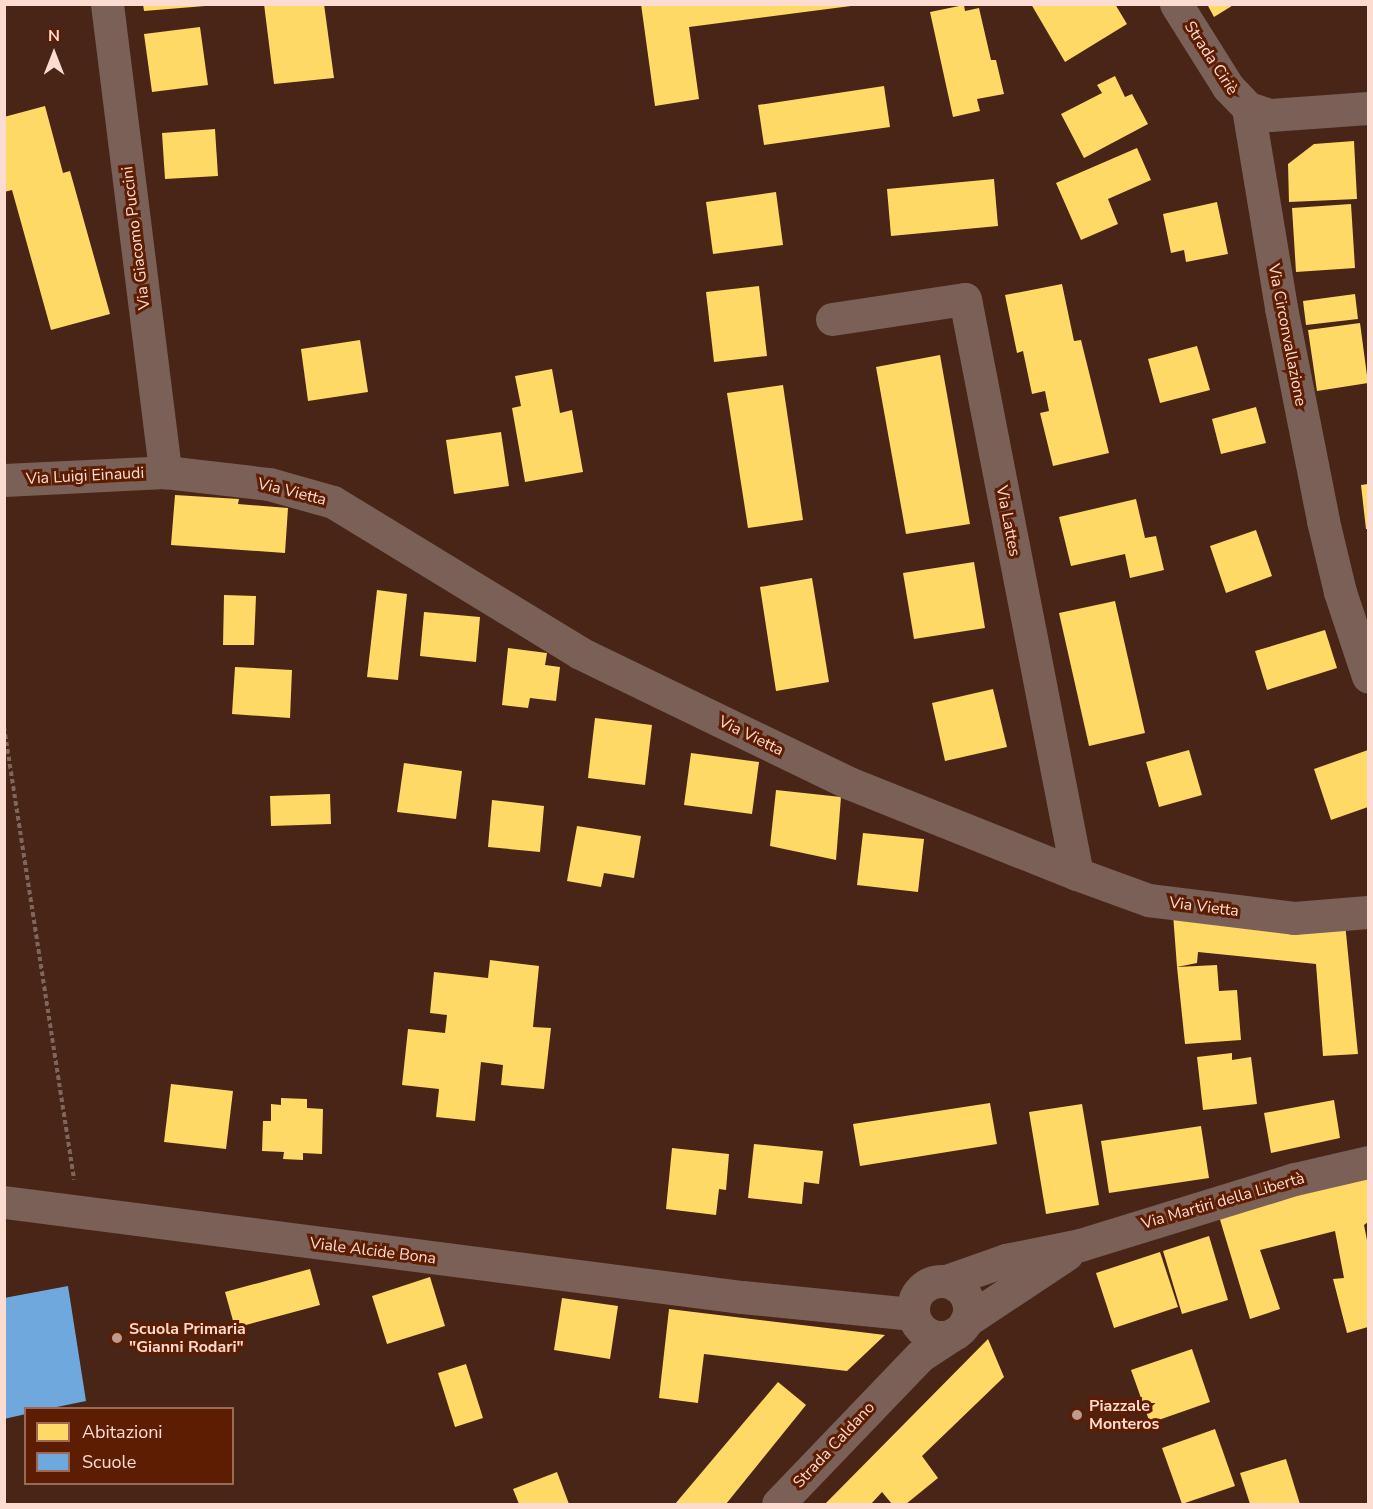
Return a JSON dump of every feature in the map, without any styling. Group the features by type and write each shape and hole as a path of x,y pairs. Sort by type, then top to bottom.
{"street":[{"name":"Via Giacomo Puccini","path":"107,4 165,472"},
{"name":"Strada Ciriè","path":"1176,4 1228,87 1248,108"},
{"path":"1248,108 1270,115 1368,108"},
{"name":"Via Circonvallazione","path":"1248,108 1279,297 1320,509 1340,592 1368,676"},
{"name":"Via Lattes","path":"832,319 965,299 1077,874"},
{"name":"Via Luigi Einaudi","path":"4,480 165,472"},
{"name":"Via Vietta","path":"165,472 269,484 333,502 580,653 849,783 1148,900 1294,918 1368,912"},
{"name":"Via Martiri della Libertà","path":"924,1303 1006,1260 1080,1245 1165,1216 1368,1162"},
{"name":"Viale Alcide Bona","path":"4,1202 742,1297 924,1303"},
{"name":"Via Martiri della Libertà","path":"960,1327 1080,1245"},
{"path":"966,1296 960,1327 936,1336 924,1303 966,1296"},
{"name":"Strada Caldano","path":"891,1385 924,1303"},
{"name":"Strada Caldano","path":"778,1504 920,1356 960,1327"}],"path":[{"path":"4,727 79,1213"}],"building: Abitazioni":[{"path":"143,4 205,4 205,6 144,11"},
{"path":"264,4 324,4 334,78 274,84"},
{"path":"641,4 851,4 851,6 689,27 699,99 655,106"},
{"path":"1031,4 1115,4 1127,24 1065,62"},
{"path":"1207,4 1235,4 1214,17"},
{"path":"964,5 965,11 979,8 991,60 996,60 1004,94 977,99 980,111 953,117 930,12"},
{"path":"200,27 208,85 152,92 144,34"},
{"path":"1115,76 1125,97 1132,94 1148,124 1084,158 1061,114 1102,93 1097,85"},
{"path":"884,86 890,127 764,145 758,105"},
{"path":"45,106 63,173 70,171 110,314 51,330 12,190 4,192 4,117"},
{"path":"215,129 218,176 165,179 162,133"},
{"path":"1354,141 1357,199 1289,202 1288,164 1314,144"},
{"path":"1137,148 1151,180 1108,199 1118,224 1081,240 1056,183"},
{"path":"994,179 998,226 891,236 887,189"},
{"path":"776,192 783,245 713,254 706,202"},
{"path":"1217,202 1228,254 1186,262 1184,250 1171,253 1163,214"},
{"path":"1351,204 1355,268 1296,272 1292,208"},
{"path":"1062,284 1074,341 1081,340 1109,453 1053,466 1040,413 1049,411 1045,391 1032,394 1023,351 1017,353 1005,295"},
{"path":"759,286 767,356 714,362 706,292"},
{"path":"1355,294 1358,319 1306,325 1303,301"},
{"path":"1360,323 1368,383 1317,391 1308,330"},
{"path":"360,340 368,392 308,401 301,349"},
{"path":"1197,346 1210,390 1160,403 1148,359"},
{"path":"940,355 970,524 906,534 876,367"},
{"path":"552,369 560,413 572,410 583,472 525,482 512,408 521,406 515,376"},
{"path":"783,385 803,520 748,528 727,393"},
{"path":"1256,407 1266,443 1221,454 1212,419"},
{"path":"501,432 509,486 454,494 446,440"},
{"path":"1368,484 1368,529 1366,529 1361,485"},
{"path":"175,495 239,499 238,504 288,508 285,553 171,545"},
{"path":"1136,499 1145,538 1156,536 1164,570 1130,578 1125,554 1071,566 1059,517"},
{"path":"1256,530 1272,576 1226,593 1210,546"},
{"path":"974,562 985,628 914,639 903,573"},
{"path":"812,578 829,682 776,691 760,587"},
{"path":"377,590 407,594 398,680 367,677"},
{"path":"224,595 256,596 254,645 223,645"},
{"path":"1115,601 1145,733 1089,746 1059,613"},
{"path":"424,612 480,617 476,662 420,656"},
{"path":"1325,630 1337,668 1267,690 1255,651"},
{"path":"508,648 547,653 545,665 560,667 556,701 530,698 528,708 502,705"},
{"path":"235,667 292,670 290,718 232,714"},
{"path":"993,689 1007,747 945,761 932,703"},
{"path":"595,718 652,725 645,785 588,778"},
{"path":"1189,750 1202,795 1159,807 1146,762"},
{"path":"1368,750 1368,807 1331,820 1314,769"},
{"path":"691,753 759,762 752,814 684,805"},
{"path":"404,763 462,771 456,819 397,812"},
{"path":"776,790 841,797 836,860 770,846"},
{"path":"330,794 331,824 271,826 270,796"},
{"path":"492,800 544,806 540,852 488,847"},
{"path":"577,826 641,836 634,878 604,873 601,887 567,881"},
{"path":"863,833 924,839 918,892 857,885"},
{"path":"1173,914 1345,923 1358,1054 1323,1056 1316,964 1198,952 1197,963 1177,967"},
{"path":"490,960 539,966 533,1027 551,1028 544,1089 501,1085 503,1065 481,1062 475,1121 436,1117 439,1089 402,1085 408,1029 445,1033 447,1015 430,1013 434,972 488,978"},
{"path":"1217,965 1219,991 1237,990 1241,1040 1185,1044 1177,967"},
{"path":"1232,1053 1232,1060 1251,1057 1257,1104 1203,1110 1197,1057"},
{"path":"171,1084 233,1091 226,1149 164,1142"},
{"path":"281,1098 307,1099 307,1108 323,1109 322,1154 303,1153 303,1160 283,1159 284,1152 262,1151 263,1121 271,1121 271,1104 281,1105"},
{"path":"1334,1100 1340,1138 1271,1153 1264,1113"},
{"path":"990,1103 997,1144 860,1166 853,1124"},
{"path":"1082,1104 1099,1205 1046,1214 1029,1112"},
{"path":"1201,1126 1209,1178 1109,1193 1101,1141"},
{"path":"754,1144 823,1151 819,1184 804,1182 802,1204 748,1198"},
{"path":"672,1148 729,1154 726,1190 719,1189 716,1215 666,1209"},
{"path":"1368,1178 1368,1222 1364,1225 1368,1245 1368,1327 1347,1333 1333,1279 1344,1278 1335,1231 1260,1250 1280,1309 1250,1319 1218,1213"},
{"path":"1209,1236 1228,1300 1182,1314 1163,1251"},
{"path":"1160,1252 1178,1307 1114,1328 1096,1273"},
{"path":"310,1269 320,1305 235,1328 225,1292"},
{"path":"430,1277 445,1326 387,1344 372,1296"},
{"path":"562,1298 618,1306 610,1359 554,1350"},
{"path":"669,1309 885,1335 847,1371 704,1354 698,1403 659,1398"},
{"path":"988,1339 1004,1377 922,1456 938,1478 906,1504 892,1504 882,1492 871,1504 825,1504"},
{"path":"1192,1349 1210,1402 1150,1423 1131,1370"},
{"path":"466,1364 483,1418 455,1427 438,1373"},
{"path":"778,1382 806,1405 726,1504 675,1504"},
{"path":"1215,1429 1235,1486 1182,1504 1162,1448"},
{"path":"1286,1459 1300,1504 1250,1504 1240,1473"},
{"path":"557,1472 569,1504 519,1504 513,1489"}],"building: Scuole":[{"path":"68,1286 86,1401 57,1407 24,1407 24,1414 4,1419 4,1298"}],"place":[{"name":"Scuola Primaria \"Gianni Rodari\"","path":"117,1338"},
{"name":"Piazzale Monteros","path":"1077,1415"}]}
